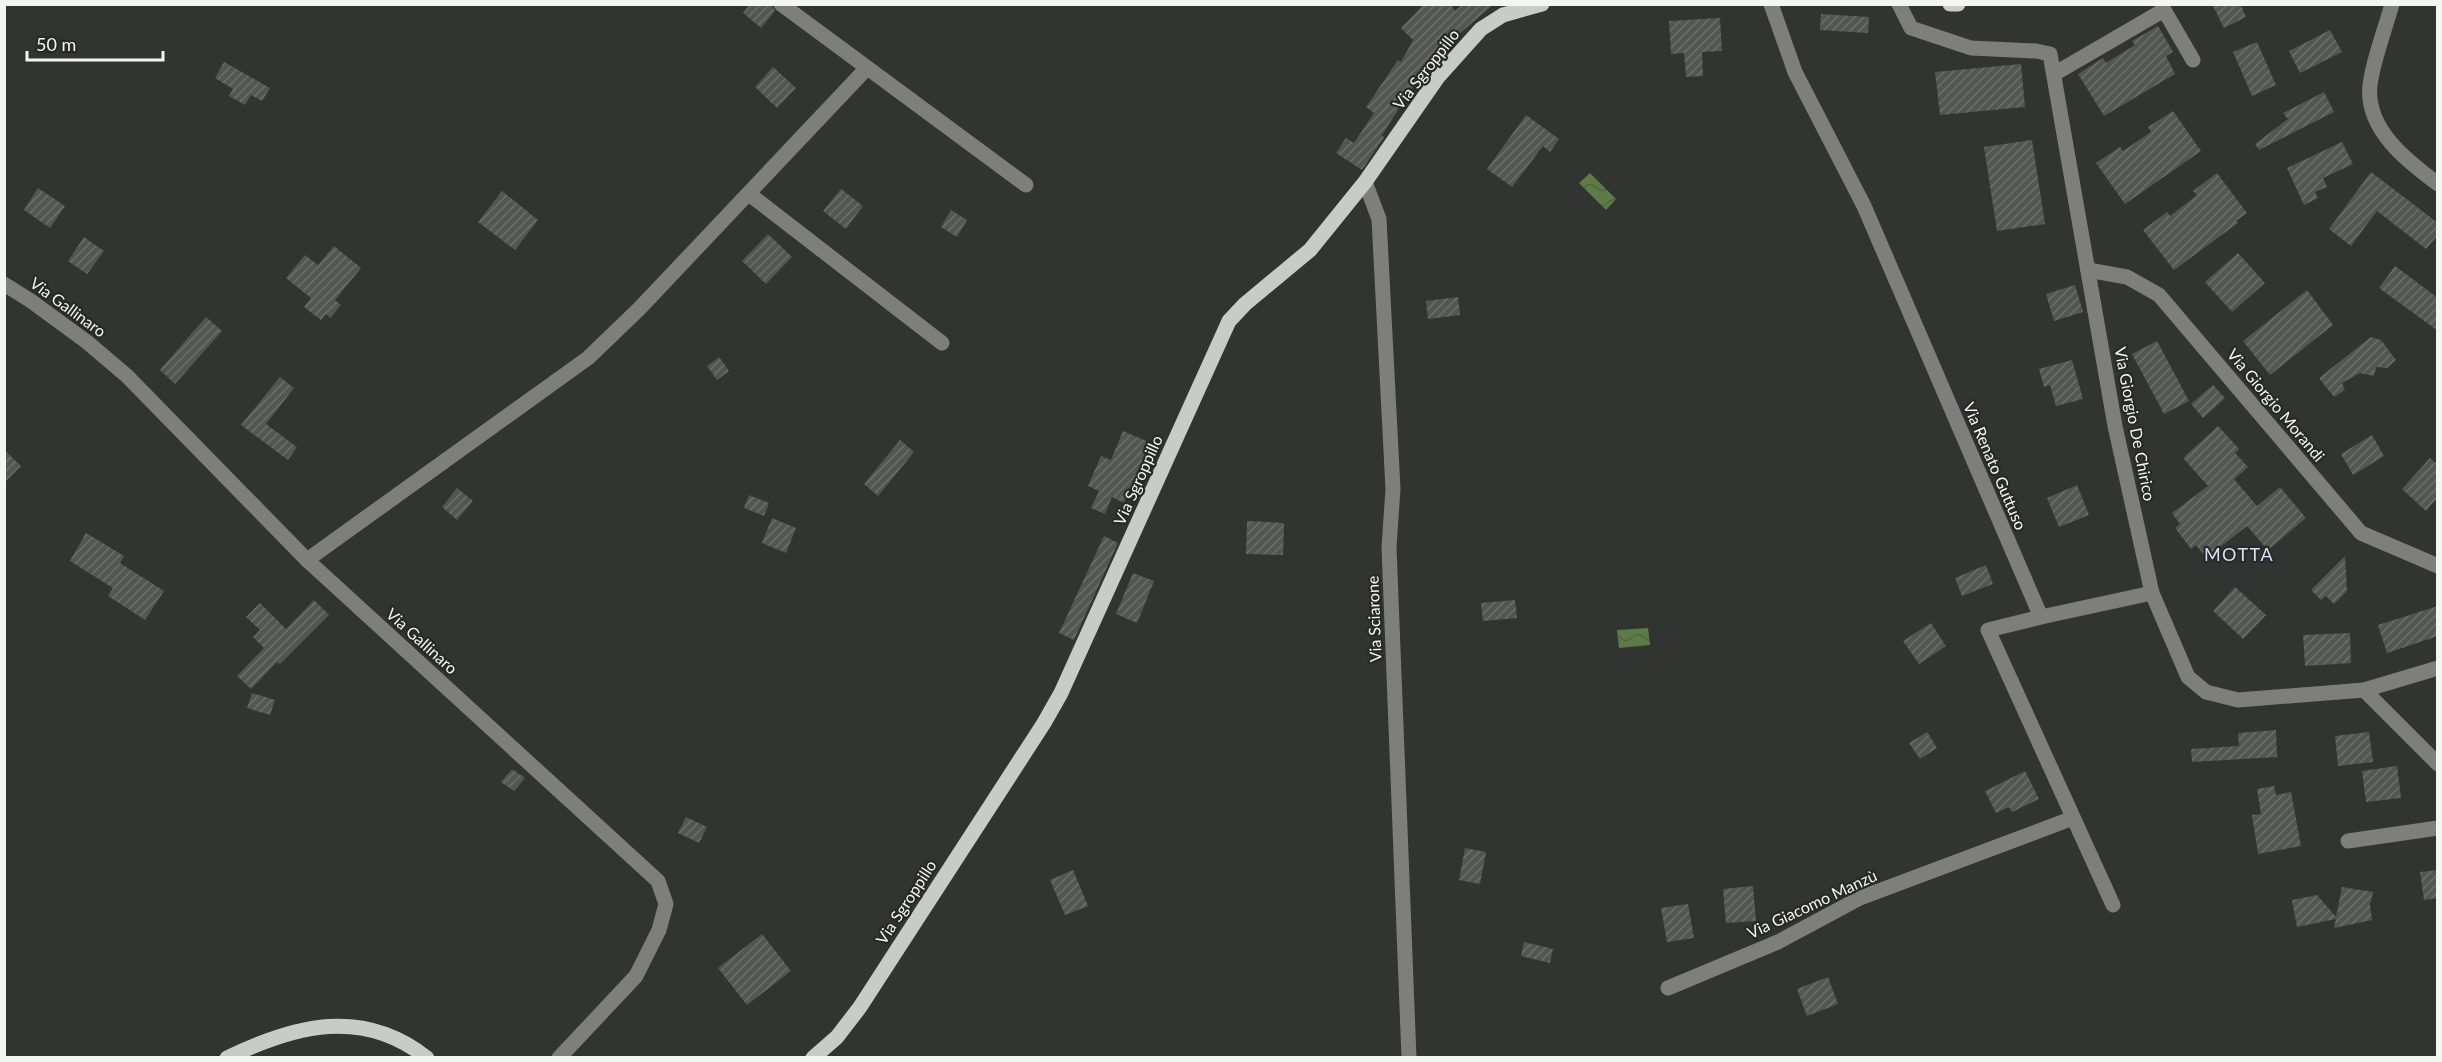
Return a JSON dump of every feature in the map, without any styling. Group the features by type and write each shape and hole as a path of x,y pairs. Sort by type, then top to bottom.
{"main road":[{"name":"Via Sgroppillo","path":"813,1058 837,1037 872,987 1044,723 1061,693 1229,321 1245,304 1310,250 1365,182 1438,77 1481,29 1503,15 1542,4"},
{"path":"1950,4 1958,4"},
{"path":"227,1058 287,1032 325,1026 355,1026 371,1029 397,1038 427,1058"}],"street":[{"path":"781,4 1026,185"},
{"name":"Via Renato Guttuso","path":"1771,4 1795,72 1864,206 2041,617"},
{"name":"Via Giorgio De Chirico","path":"1899,4 1911,28 1971,48 2036,51 2050,54 2115,426 2152,592 2188,677 2206,692 2238,700 2364,690"},
{"path":"2392,4 2370,87 2373,111 2379,128 2406,160 2438,184"},
{"path":"2054,74 2164,10 2193,60"},
{"path":"307,560 588,358 639,309 867,68"},
{"name":"Via Sciarone","path":"1365,182 1379,219 1393,489 1389,547 1409,1058"},
{"path":"749,194 942,343"},
{"name":"Via Giorgio Morandi","path":"2088,270 2127,277 2159,295 2361,533 2438,566"},
{"name":"Via Gallinaro","path":"4,284 87,342 127,376 307,560 658,881 666,904 659,930 636,976 559,1058"},
{"path":"2113,904 1988,630 2152,592"},
{"path":"2438,668 2364,690 2438,764"},
{"name":"Via Giacomo Manzù","path":"1668,988 1778,942 1860,898 2073,818"},
{"path":"2348,841 2438,828"}],"water":[{"path":"1590,173 1616,199 1606,210 1579,183"},
{"path":"1648,628 1650,645 1619,648 1617,630"}],"building":[{"path":"750,4 771,4 775,11 761,28 743,13"},
{"path":"1424,4 1450,4 1455,11 1463,4 1494,4 1444,47 1446,49 1421,74 1362,170 1336,153 1346,138 1354,143 1374,113 1366,107 1398,60 1401,62 1413,40 1401,28"},
{"path":"2212,4 2240,4 2246,17 2224,28"},
{"path":"1821,14 1869,17 1868,33 1820,30"},
{"path":"1720,18 1722,51 1702,52 1703,76 1686,77 1684,53 1671,54 1669,21"},
{"path":"2158,26 2173,52 2166,56 2175,74 2104,116 2078,74 2103,58 2106,63 2135,45 2132,41"},
{"path":"2330,30 2342,52 2300,73 2289,51"},
{"path":"2257,42 2276,85 2252,96 2233,52"},
{"path":"224,62 270,88 262,101 251,95 245,105 229,96 233,89 215,78"},
{"path":"2021,64 2025,107 1940,115 1935,72"},
{"path":"773,67 796,88 777,108 755,87"},
{"path":"2324,92 2334,112 2259,150 2255,144 2288,119 2283,113"},
{"path":"2173,111 2201,151 2125,204 2096,163 2120,147 2123,151 2151,132 2148,127"},
{"path":"1526,115 1559,139 1550,152 1543,146 1512,187 1487,169"},
{"path":"2032,140 2045,224 1997,231 1984,147"},
{"path":"2342,142 2353,164 2323,178 2327,187 2315,192 2318,198 2304,205 2287,168"},
{"path":"2371,172 2438,223 2438,235 2426,249 2377,211 2351,246 2329,229"},
{"path":"2217,173 2247,213 2236,221 2238,223 2174,270 2143,230 2167,212 2170,216 2197,195 2193,191"},
{"path":"38,188 65,206 50,228 24,210"},
{"path":"841,189 863,206 846,229 823,211"},
{"path":"502,191 538,220 515,250 478,222"},
{"path":"951,210 967,220 957,237 941,227"},
{"path":"768,234 792,257 766,284 742,261"},
{"path":"84,237 104,251 87,274 68,261"},
{"path":"334,246 361,268 335,300 341,305 330,318 326,314 321,320 304,307 311,298 286,278 305,255 318,265"},
{"path":"2238,253 2265,283 2232,312 2205,282"},
{"path":"2395,266 2438,298 2438,331 2379,288"},
{"path":"2075,285 2083,312 2054,321 2046,294"},
{"path":"2307,290 2333,325 2270,375 2243,341"},
{"path":"1458,297 1460,315 1428,319 1426,301"},
{"path":"206,317 222,331 175,384 160,370"},
{"path":"2371,337 2381,340 2396,360 2387,368 2376,367 2374,376 2360,373 2342,383 2345,390 2334,397 2319,378"},
{"path":"2157,341 2189,401 2164,414 2132,354"},
{"path":"719,357 729,371 717,380 707,366"},
{"path":"2072,360 2083,399 2056,406 2050,385 2044,387 2039,369"},
{"path":"280,377 294,388 266,424 297,447 288,460 241,425"},
{"path":"2213,385 2225,398 2203,418 2191,404"},
{"path":"2218,426 2239,449 2235,453 2248,467 2234,479 2257,506 2280,487 2306,518 2268,550 2247,526 2206,558 2196,545 2191,549 2175,528 2180,524 2172,513 2208,486 2183,458"},
{"path":"1123,431 1151,443 1124,503 1112,497 1105,514 1091,508 1099,491 1088,486 1101,456 1111,460"},
{"path":"2372,435 2384,456 2353,475 2341,454"},
{"path":"900,440 914,452 878,496 864,484"},
{"path":"4,450 21,466 4,483"},
{"path":"2430,458 2438,465 2438,497 2426,511 2402,489"},
{"path":"2077,485 2089,515 2059,527 2047,498"},
{"path":"457,488 473,501 457,520 442,507"},
{"path":"749,495 769,503 764,516 744,508"},
{"path":"772,518 796,528 786,553 762,543"},
{"path":"1247,521 1284,523 1283,555 1246,554"},
{"path":"86,533 124,556 120,563 164,591 145,620 108,596 113,588 70,561"},
{"path":"1104,536 1118,543 1074,640 1059,633"},
{"path":"2345,556 2347,591 2334,604 2326,596 2321,600 2311,590"},
{"path":"1986,565 1993,584 1962,596 1955,578"},
{"path":"1133,573 1154,581 1137,623 1116,614"},
{"path":"2235,587 2266,615 2243,639 2213,611"},
{"path":"314,600 329,615 280,664 277,662 251,689 237,676 264,648 253,637 260,630 246,617 260,603 286,629"},
{"path":"1515,600 1517,618 1483,621 1481,603"},
{"path":"2438,606 2438,636 2387,653 2378,625"},
{"path":"1931,623 1946,646 1919,664 1903,641"},
{"path":"2350,633 2351,663 2305,666 2303,635"},
{"path":"252,693 275,700 270,715 247,708"},
{"path":"2276,730 2277,757 2192,762 2191,749 2239,746 2238,733"},
{"path":"1927,732 1937,748 1920,759 1909,743"},
{"path":"2369,732 2373,762 2338,766 2335,736"},
{"path":"2397,766 2401,798 2366,802 2362,771"},
{"path":"512,769 525,778 514,791 501,782"},
{"path":"2025,771 2039,799 2012,812 2009,807 1996,813 1985,791"},
{"path":"2274,786 2276,795 2291,792 2301,846 2258,854 2252,815 2261,814 2257,789"},
{"path":"686,817 707,827 699,843 678,833"},
{"path":"1465,848 1486,852 1480,884 1459,880"},
{"path":"1073,870 1088,906 1065,915 1050,880"},
{"path":"2438,870 2438,898 2424,900 2420,872"},
{"path":"1753,886 1756,921 1726,923 1723,889"},
{"path":"2342,887 2373,892 2370,905 2372,920 2334,928 2336,919 2297,927 2292,900 2317,895 2336,917"},
{"path":"1688,904 1694,938 1667,942 1661,908"},
{"path":"762,934 791,971 747,1005 718,968"},
{"path":"1524,942 1553,949 1550,963 1521,956"},
{"path":"1828,977 1838,1004 1807,1016 1797,989"}],"district":[{"name":"MOTTA","path":"2239,555"}]}
